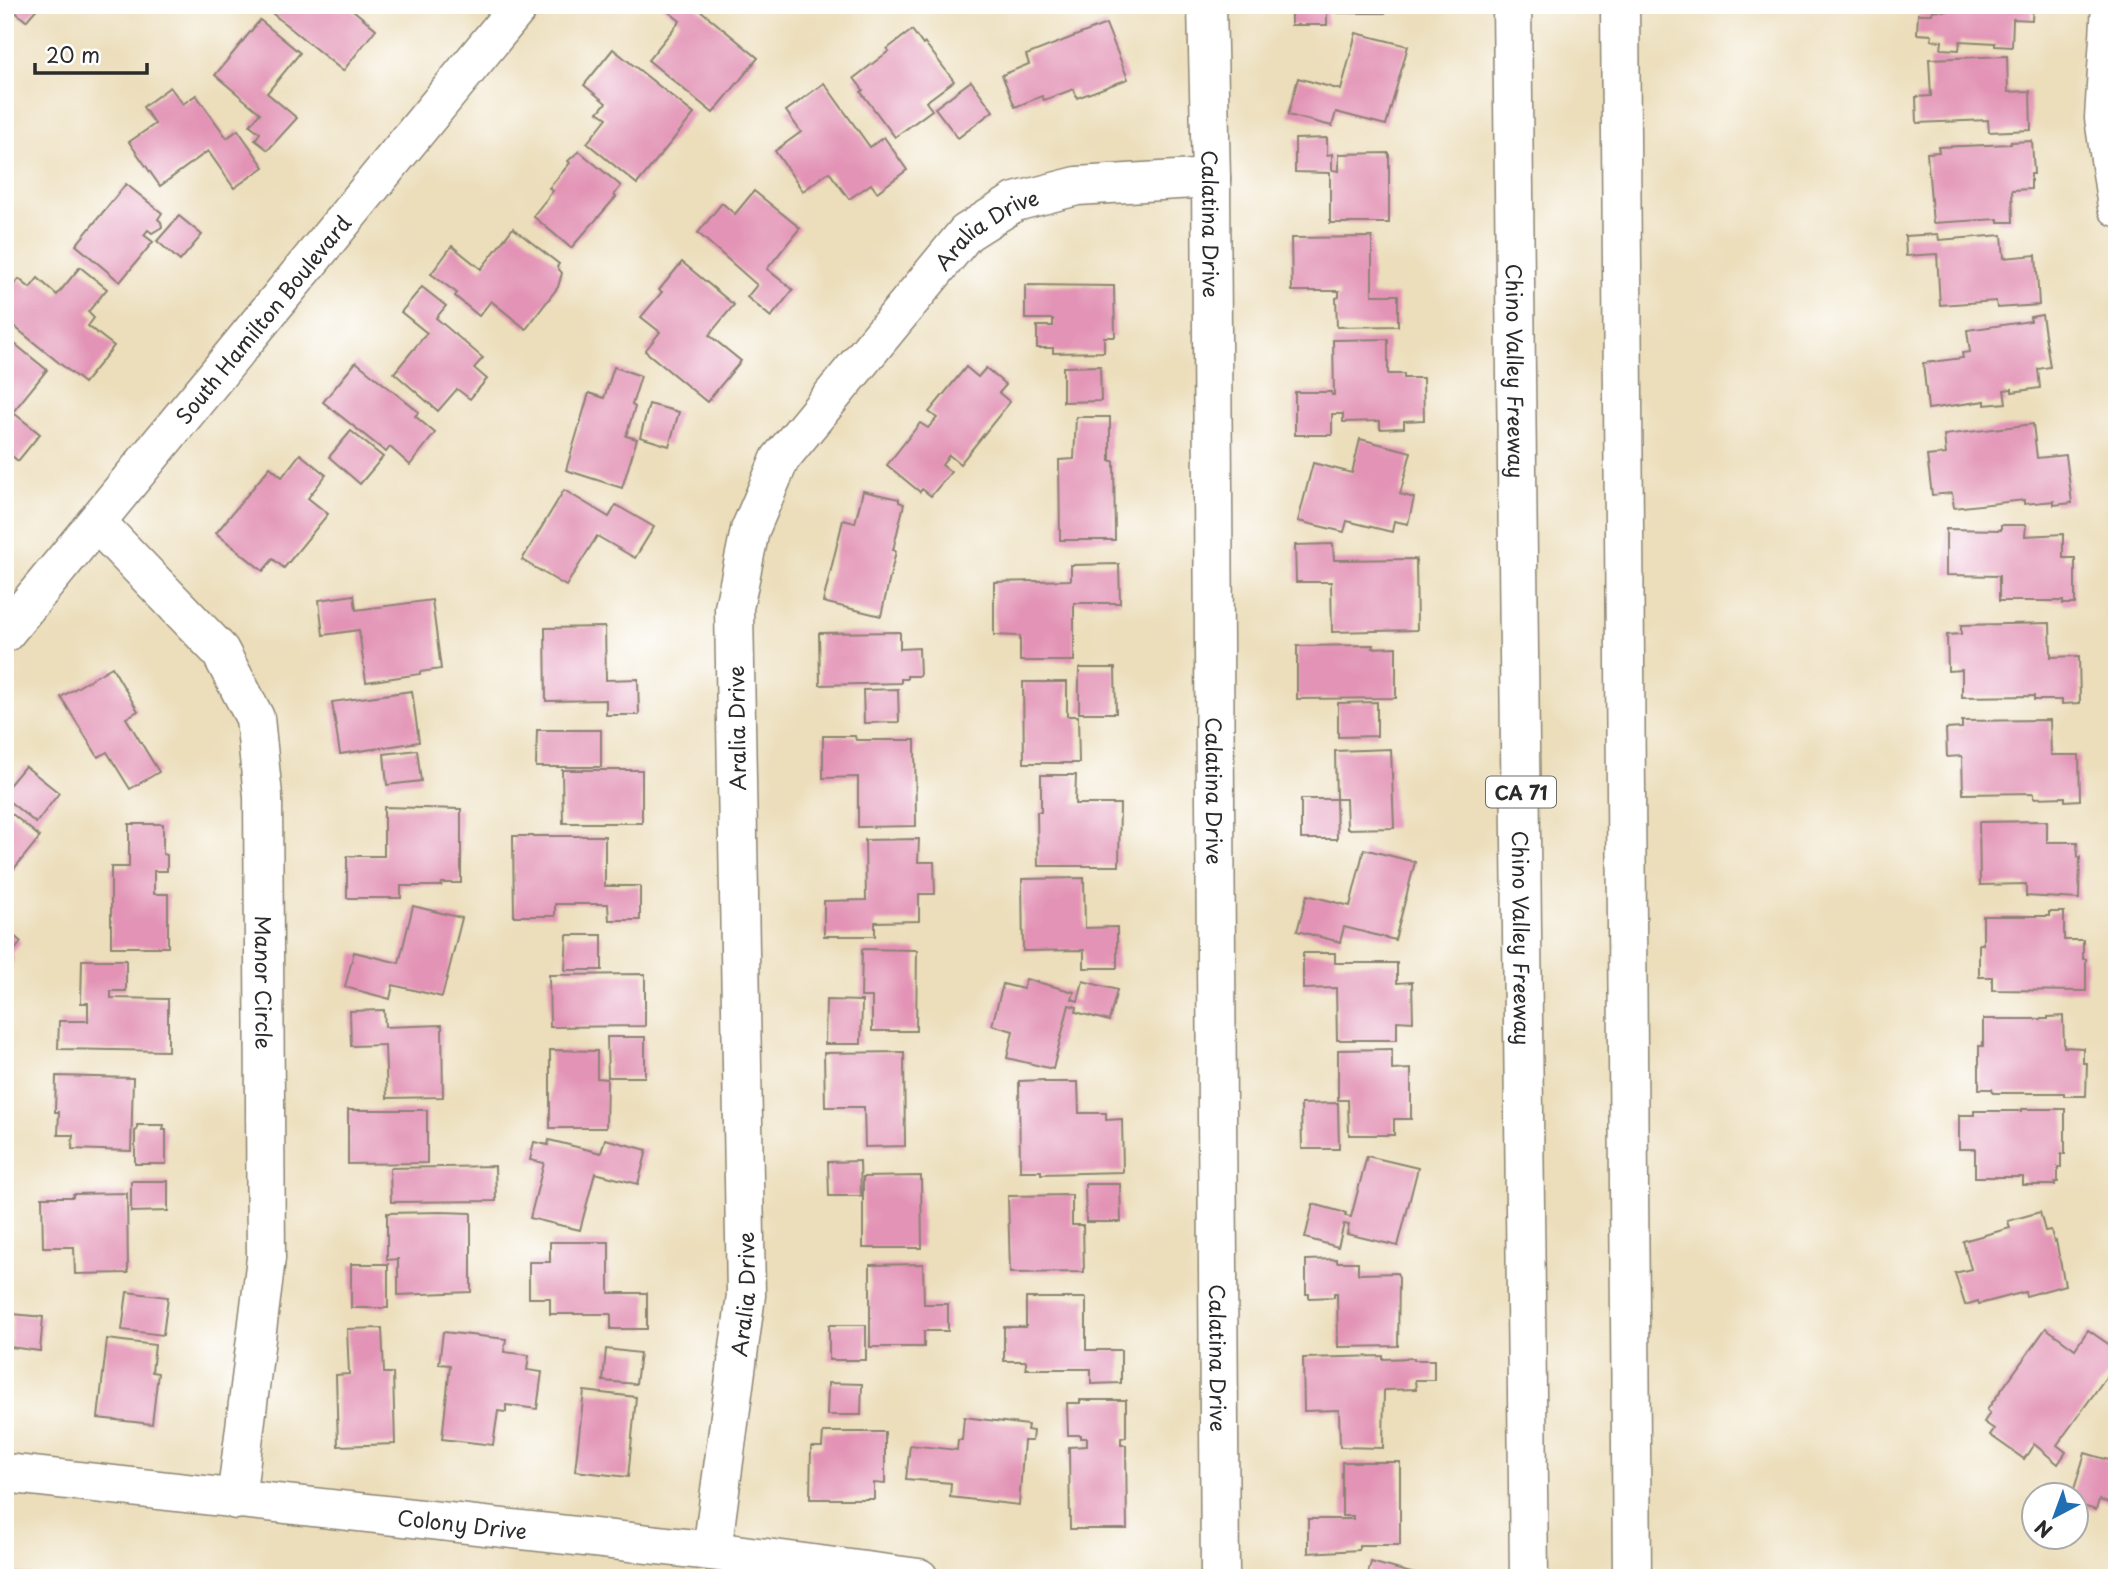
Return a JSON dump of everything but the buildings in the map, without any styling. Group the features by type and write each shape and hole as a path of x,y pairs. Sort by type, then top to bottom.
{"main road":[{"name":"South Hamilton Boulevard","path":"5,633 520,5"},
{"name":"Calatina Drive","path":"1207,5 1211,178 1220,1578"},
{"name":"Chino Valley Freeway","path":"1513,5 1530,1578"},
{"path":"1620,5 1632,1578"},
{"path":"2111,5 2104,118 2117,207"},
{"name":"Aralia Drive","path":"712,1551 746,1295 734,608 750,530 780,459 966,233 1015,202 1077,186 1211,178"},
{"name":"Manor Circle","path":"97,523 220,651 255,718 263,796 266,1258 236,1500"},
{"name":"Colony Drive","path":"5,1474 712,1551 919,1578"}]}
